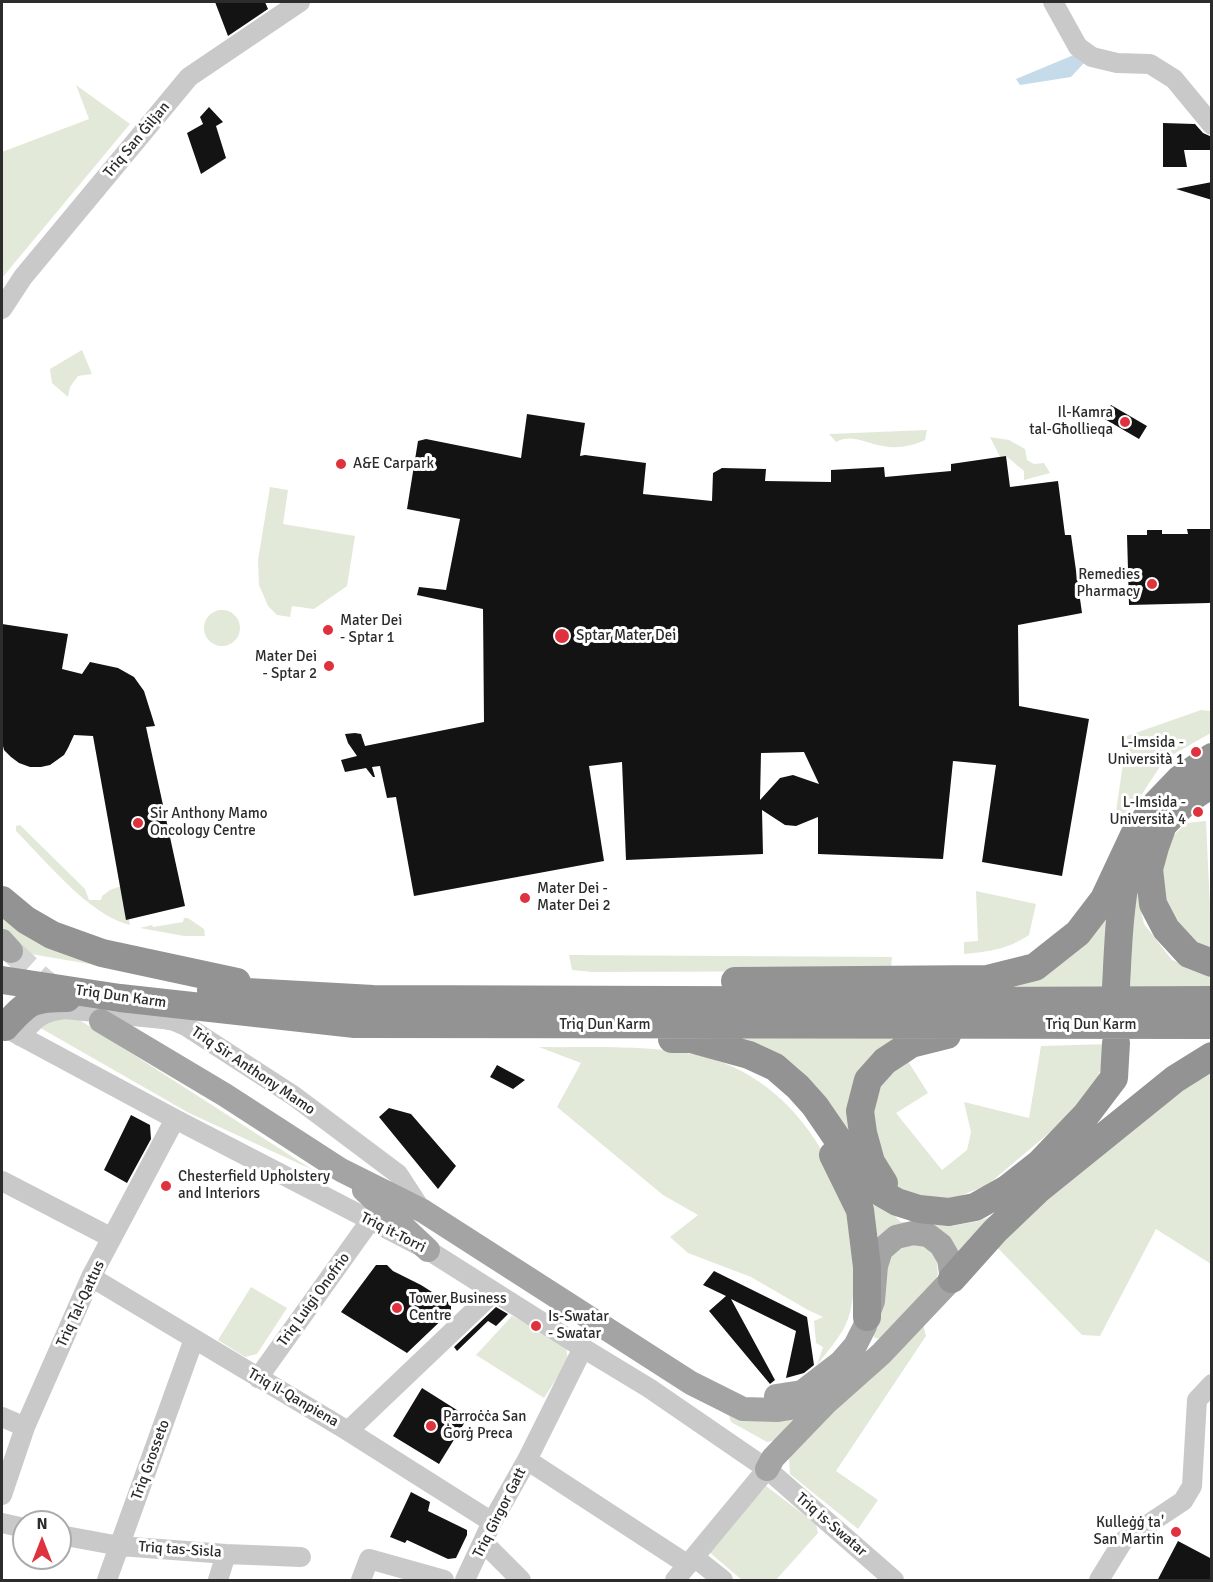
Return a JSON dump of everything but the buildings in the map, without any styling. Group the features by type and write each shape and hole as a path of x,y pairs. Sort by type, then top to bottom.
{"highway":[{"path":"446,999 597,981 987,979 1035,967 1078,933 1104,899 1134,835 1157,804 1180,779 1212,757"},
{"path":"1123,889 1140,862 1148,843 1164,822 1200,790 1212,785"},
{"path":"1164,822 1149,869 1153,904 1166,929 1189,954 1212,963"},
{"path":"1116,988 1123,889 1134,835"},
{"path":"2,900 26,920 52,935 102,953 298,995"},
{"name":"Triq Dun Karm","path":"5,951 72,973 194,989 373,999 1212,1000"},
{"name":"Triq Dun Karm","path":"2,980 113,1011 355,1024 1212,1024"},
{"path":"9,1030 20,1010 33,1001 49,998 113,1011"},
{"path":"355,1024 379,1033 584,1035 691,1039 748,1055 775,1067 798,1087 815,1106 852,1160 878,1191 897,1202 919,1209 949,1212 975,1207 1007,1189 1040,1163 1086,1115 1114,1078 1116,1043"},
{"path":"897,1202 872,1162 863,1133 860,1111 868,1080 885,1061 911,1044 950,1034 1027,1032 1059,1025"},
{"path":"584,1035 589,1041 675,1043 725,1056 765,1075 799,1103 827,1142 860,1210 867,1267 867,1317"},
{"path":"952,1279 1040,1188 1175,1079 1212,1056"}],"main road":[{"name":"Triq Sir Anthony Mamo","path":"113,1011 225,1095 341,1170 423,1212 691,1383"},
{"path":"341,1170 428,1250"},
{"path":"691,1383 755,1397 802,1392 841,1362 855,1346 865,1326 873,1301 876,1266 881,1250 896,1238 913,1233 928,1235 941,1245 949,1259 952,1279 881,1354 827,1402 773,1458 767,1469"},
{"path":"691,1383 743,1409 778,1410 827,1402"}],"street":[{"name":"Triq San Ġiljan","path":"2,309 23,277 189,77 300,2"},
{"path":"1053,2 1078,47 1092,57 1117,63 1150,64 1174,79 1212,125"},
{"name":"Triq Sir Anthony Mamo","path":"9,1030 51,1011 65,1009 113,1011 174,1021 186,1026 294,1096 398,1174 423,1212"},
{"name":"Triq it-Torri","path":"9,1030 428,1250 649,1388 767,1469"},
{"name":"Triq Tal-Qattus","path":"2,1495 25,1427 91,1277 175,1119"},
{"path":"2,1181 112,1239"},
{"name":"Triq Luigi Onofrio","path":"258,1378 370,1221"},
{"name":"Triq il-Qanpiena","path":"91,1277 348,1431 492,1522"},
{"path":"348,1431 494,1292"},
{"name":"Triq Grosseto","path":"107,1581 194,1339"},
{"name":"Triq Girgor Gatt","path":"465,1581 492,1522 527,1460 583,1348"},
{"path":"1099,1581 1123,1541 1183,1501 1192,1486 1197,1400 1212,1384"},
{"path":"2,1417 25,1427"},
{"path":"527,1460 723,1581"},
{"path":"675,1581 767,1469"},
{"name":"Triq is-Swatar","path":"767,1469 891,1579"},
{"name":"Triq tas-Sisla","path":"72,1537 120,1546 301,1557"},
{"path":"484,1543 521,1581"},
{"path":"218,1581 226,1554"},
{"path":"362,1581 369,1559 444,1581"}],"green space":[{"path":"76,85 130,124 2,278 2,152 89,119"},
{"path":"82,350 92,374 78,376 70,387 68,397 52,383 50,369"},
{"path":"927,430 925,440 899,447 888,447 854,439 836,442 829,434"},
{"path":"990,437 1009,440 1025,449 1027,460 1034,464 1044,463 1050,473 1024,480 1024,471 1006,456 1000,457"},
{"path":"270,487 288,490 283,524 355,536 347,586 314,609 292,606 290,617 277,615 268,606 259,585 258,560"},
{"path":"222,610 235,615 240,628 235,641 222,646 209,641 204,628 209,615"},
{"path":"1201,710 1211,711 1211,733 1165,759 1121,826 1114,825 1127,736"},
{"path":"1206,821 1211,958 1170,927 1157,852 1186,823"},
{"path":"20,825 85,889 89,900 101,900 102,896 110,890 121,886 130,925 99,911 84,899 16,831 16,826"},
{"path":"1135,883 1144,924 1172,960 1211,975 1212,993 1130,992"},
{"path":"976,891 1036,904 1029,935 998,949 964,954 964,942 978,941"},
{"path":"1108,906 1103,991 974,992"},
{"path":"2,908 101,966 31,954 2,938"},
{"path":"184,918 188,918 204,929 205,936 184,936 140,928 183,922"},
{"path":"569,955 892,957 891,971 592,972 572,970"},
{"path":"62,1014 78,1019 313,1170 189,1113 37,1026"},
{"path":"705,1034 915,1035 887,1047 858,1149 833,1115"},
{"path":"1109,1044 1097,1080 1080,1107 986,1186 954,1198 919,1197 893,1186 866,1102 906,1058 928,1093 896,1113 942,1170 967,1150 971,1132 964,1102 1029,1118 1041,1046"},
{"path":"539,1047 657,1049 703,1057 724,1063 759,1082 775,1094 803,1122 825,1155 845,1195 854,1248 854,1287 849,1317 841,1334 817,1365 823,1347 816,1343 814,1321 823,1317 751,1277 688,1253 670,1237 698,1215 663,1195 557,1107 581,1063"},
{"path":"1211,1068 1211,1264 1156,1229 1100,1336 1082,1335 992,1242"},
{"path":"869,1192 901,1222 952,1226 979,1221 996,1214 957,1264 946,1245 879,1244"},
{"path":"921,1241 936,1255 938,1274 934,1285 882,1339 875,1338 870,1330 890,1251"},
{"path":"251,1287 287,1308 257,1354 245,1357 218,1340"},
{"path":"512,1316 566,1345 568,1361 544,1398 476,1355"},
{"path":"923,1324 926,1336 836,1471 878,1500 858,1529 790,1474 789,1459 797,1445"},
{"path":"666,1376 709,1400 808,1410 781,1439 767,1442 731,1422 729,1416"},
{"path":"766,1486 816,1524 818,1533 776,1580 742,1580 709,1552"}],"water":[{"path":"1076,54 1084,63 1071,77 1020,85 1016,79"}],"tunnel":[{"path":"11,951 57,990"}],"place":[{"name":"Il-Kamra tal-Għollieqa","path":"1125,422"},
{"name":"A&E Carpark","path":"341,464"},
{"name":"Remedies Pharmacy","path":"1152,584"},
{"name":"Mater Dei - Sptar 1","path":"328,630"},
{"name":"Sptar Mater Dei","path":"562,636"},
{"name":"Mater Dei - Sptar 2","path":"329,666"},
{"name":"L-Imsida - Università 1","path":"1196,752"},
{"name":"L-Imsida - Università 4","path":"1198,812"},
{"name":"Sir Anthony Mamo Oncology Centre","path":"138,823"},
{"name":"Mater Dei - Mater Dei 2","path":"525,898"},
{"name":"Chesterfield Upholstery and Interiors","path":"166,1186"},
{"name":"Tower Business Centre","path":"397,1308"},
{"name":"Is-Swatar - Swatar","path":"536,1326"},
{"name":"Parroċċa San Ġorġ Preca","path":"431,1426"},
{"name":"Kulleġġ ta' San Martin","path":"1176,1532"}]}
